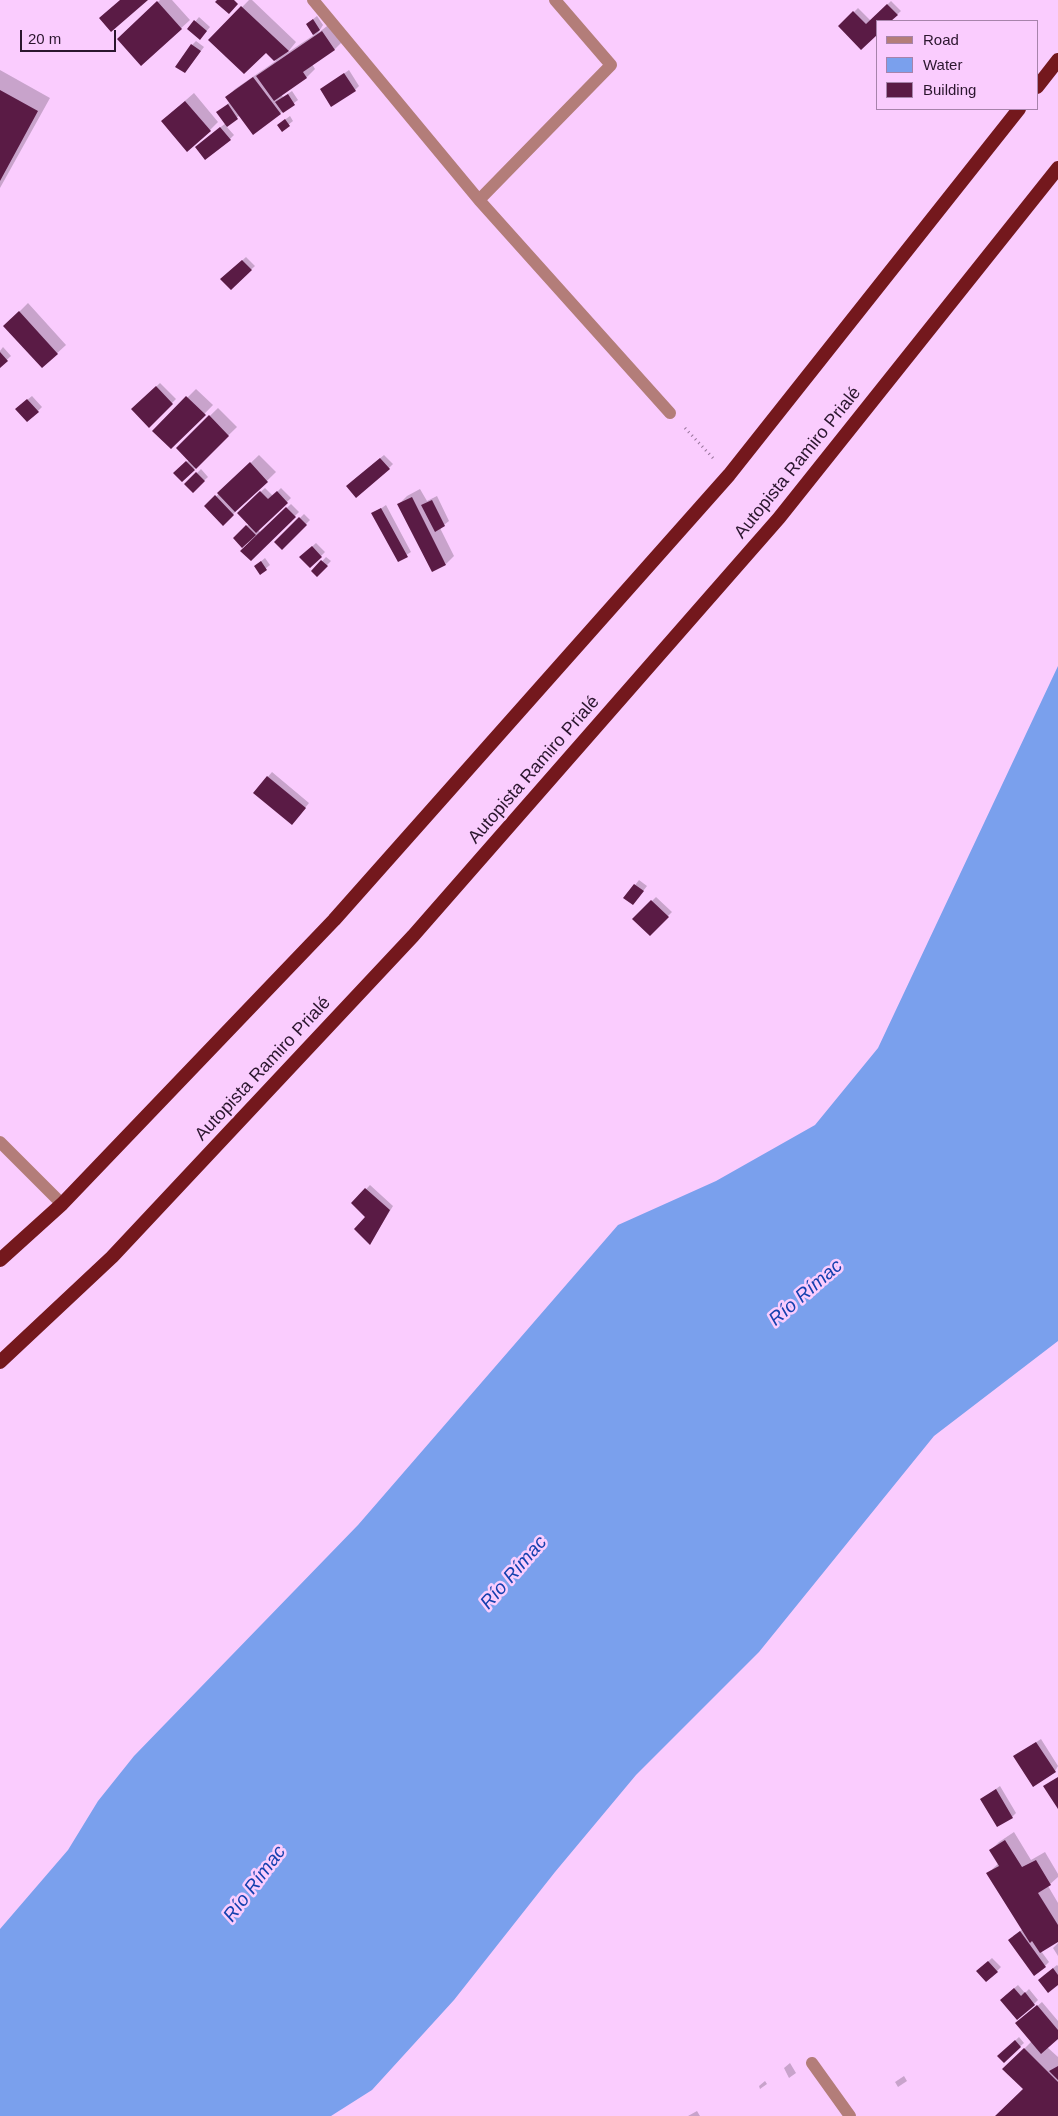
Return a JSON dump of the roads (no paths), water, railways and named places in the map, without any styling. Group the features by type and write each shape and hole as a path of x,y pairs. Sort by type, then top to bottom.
{"highway":[{"path":"1038,85 1058,60"},
{"path":"0,1260 62,1204 334,920 729,475 1018,110"},
{"name":"Autopista Ramiro Prialé","path":"0,1362 112,1257 413,936 780,518 1058,168"}],"street":[{"path":"313,0 479,200 670,413"},
{"path":"479,200 611,65 555,0"},
{"path":"0,1142 62,1204"},
{"path":"812,2063 850,2116"}],"water":[{"name":"Río Rímac","path":"1058,666 1058,1341 934,1436 759,1652 636,1775 555,1872 454,2000 372,2090 331,2116 0,2116 0,1929 68,1850 98,1801 134,1756 358,1525 618,1225 716,1181 815,1125 878,1048"}]}
